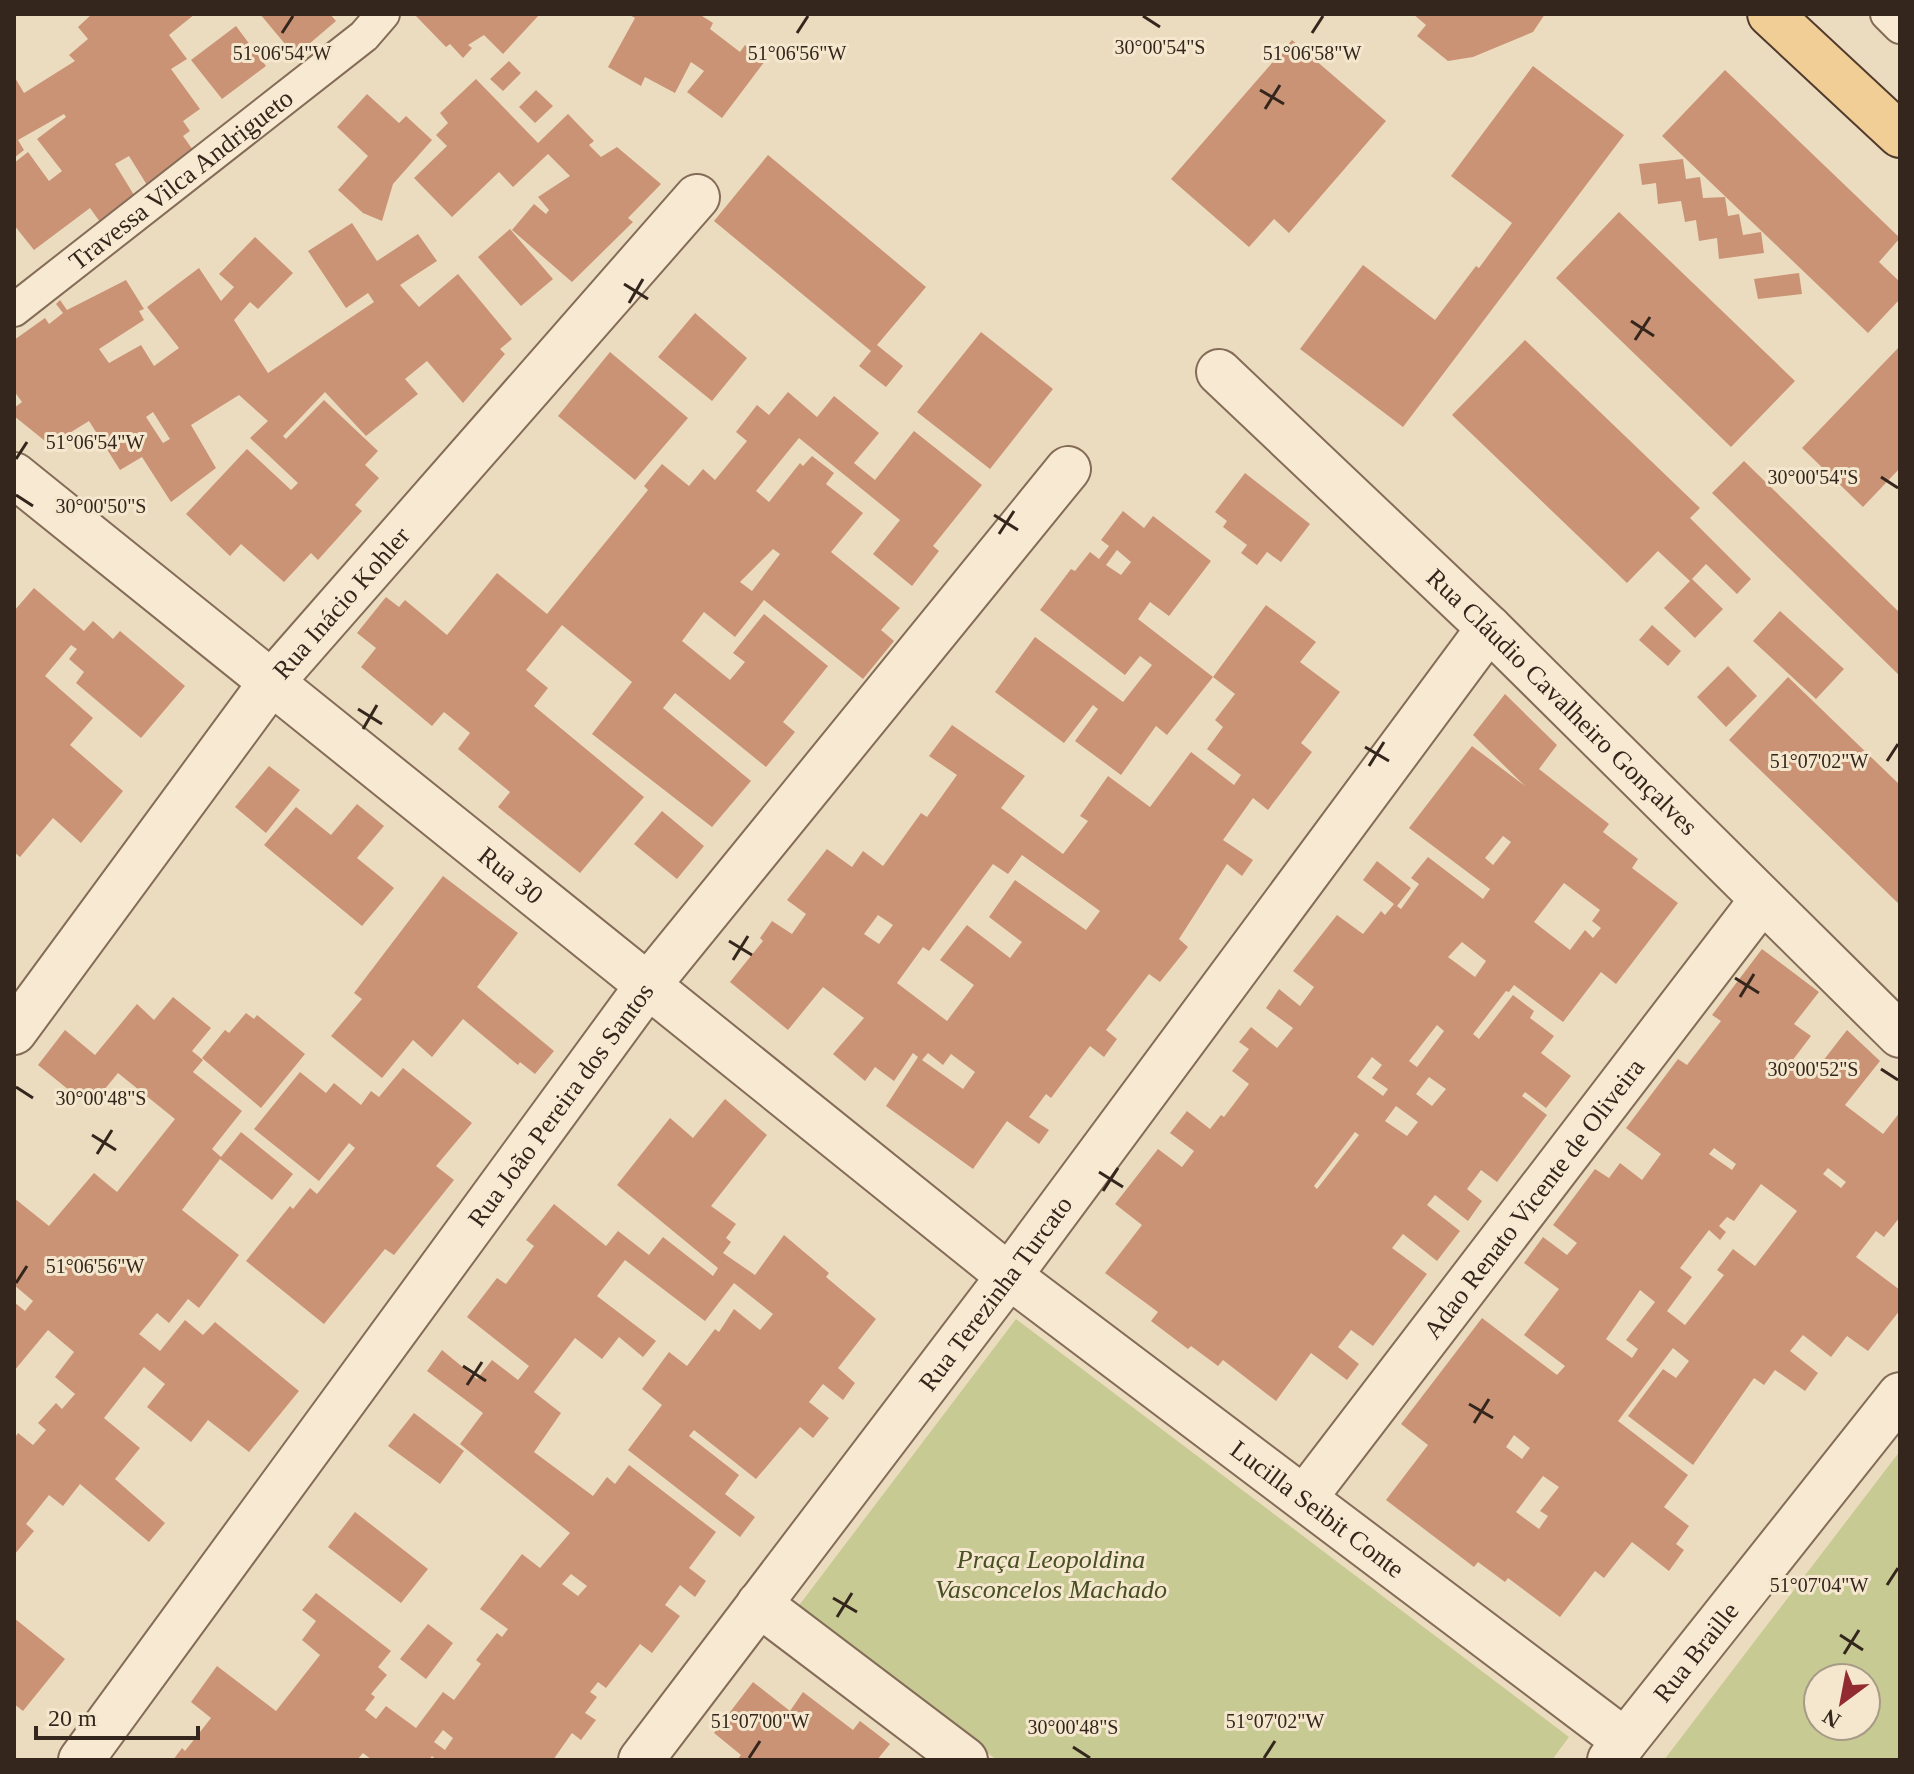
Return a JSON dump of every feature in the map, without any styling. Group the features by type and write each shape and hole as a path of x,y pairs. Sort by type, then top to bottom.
{"main road":[{"path":"1770,14 1900,135"}],"street":[{"name":"Rua Inácio Kohler","path":"14,1032 270,684 697,197"},
{"name":"Rua Cláudio Cavalheiro Gonçalves","path":"1219,372 1489,628 1900,1035"},
{"name":"Rua João Pereira dos Santos","path":"81,1760 648,985 1068,469"},
{"name":"Rua 30","path":"14,475 1009,1276"},
{"name":"Rua Terezinha Turcato","path":"641,1760 1009,1276 1489,628"},
{"name":"Adao Renato Vicente de Oliveira","path":"1305,1497 1762,900"},
{"name":"Lucilla Seibit Conte","path":"1009,1276 1305,1497 1618,1751"},
{"name":"Rua Braille","path":"1618,1751 1900,1395"},
{"path":"759,1604 965,1760"}],"lane":[{"name":"Travessa Vilca Andrigueto","path":"14,310 364,36 383,14"},
{"path":"1887,14 1900,27"}],"green space":[{"name":"Praça Leopoldina Vasconcelos Machado","path":"1016,1319 1569,1737 1552,1760 997,1760 797,1608"},
{"path":"1900,1451 1900,1760 1664,1760"}],"building":[{"path":"92,14 195,14 169,35 187,59 171,69 200,109 183,121 190,131 183,136 193,150 147,185 129,156 115,164 134,195 100,222 90,208 34,250 14,225 14,163 28,152 49,181 62,171 37,139 66,117 64,114 18,140 24,150 14,158 14,76 24,93 75,61 69,55 88,39 78,27"},
{"path":"260,14 330,14 336,21 295,56"},
{"path":"414,14 540,14 503,54 484,35 468,45 472,48 463,58 450,44 446,47"},
{"path":"628,14 699,14 713,23 710,29 740,52 745,45 765,61 722,118 687,92 704,71 691,62 675,93 645,77 641,86 608,67 635,18"},
{"path":"1413,14 1545,14 1533,32 1473,57 1448,61 1417,36 1426,25"},
{"path":"236,26 266,66 222,99 191,60"},
{"path":"1292,40 1386,121 1289,233 1274,219 1249,247 1171,179"},
{"path":"509,61 521,73 503,91 490,79"},
{"path":"1533,66 1624,135 1403,427 1300,349 1363,265 1435,320 1476,266 1479,268 1512,223 1451,176"},
{"path":"1725,70 1900,238 1879,262 1900,282 1900,299 1868,333 1662,136"},
{"path":"476,79 538,143 568,114 594,141 589,145 601,157 617,147 661,184 628,218 633,222 572,282 512,230 534,204 546,214 549,210 538,197 570,176 548,154 513,187 499,172 452,217 414,178 447,146 436,135 448,123 440,113"},
{"path":"536,90 553,106 535,123 519,107"},
{"path":"367,94 399,123 406,116 432,140 393,184 382,221 363,213 338,190 368,156 337,127"},
{"path":"768,155 926,287 877,345 903,366 886,387 859,366 871,351 714,221"},
{"path":"1683,159 1686,179 1700,177 1703,198 1725,197 1728,216 1739,214 1743,235 1761,232 1764,253 1719,259 1717,238 1699,241 1696,220 1685,222 1681,201 1658,204 1656,183 1642,185 1639,164"},
{"path":"1619,212 1795,381 1731,447 1556,278"},
{"path":"352,223 377,261 418,234 437,261 400,285 419,307 458,274 512,339 500,349 505,354 463,403 427,361 405,379 418,394 366,436 325,392 283,436 286,439 324,400 378,451 365,465 379,478 355,505 362,511 318,560 311,553 284,582 241,544 230,556 186,514 247,449 291,490 298,483 250,438 268,421 239,395 191,425 216,468 171,502 142,457 120,470 89,421 50,445 14,416 14,408 22,402 14,391 14,340 45,318 49,324 63,313 56,304 60,300 67,310 126,280 144,309 139,311 144,320 99,349 109,363 141,345 154,366 179,348 147,307 199,268 221,301 234,287 219,274 255,237 293,273 258,309 250,302 234,320 268,373 374,302 368,293 346,308 308,251","holes":["153,412 170,439 163,443 146,417"]},
{"path":"510,229 553,279 521,306 478,257"},
{"path":"1799,273 1802,294 1758,299 1754,279"},
{"path":"695,313 747,358 712,401 658,357"},
{"path":"981,332 1053,389 990,469 917,412"},
{"path":"1525,340 1700,508 1690,518 1751,579 1737,594 1706,564 1692,579 1723,609 1695,638 1664,608 1690,581 1658,551 1627,583 1452,415"},
{"path":"1900,346 1900,468 1863,507 1802,448"},
{"path":"610,352 688,418 635,480 558,416"},
{"path":"788,392 817,417 834,396 879,433 854,463 875,480 914,431 982,485 933,546 939,551 912,586 873,554 900,520 799,438 756,491 769,502 800,463 803,466 812,456 834,473 826,484 863,513 831,552 900,608 881,630 894,641 863,679 764,600 735,637 704,612 682,641 730,680 745,662 733,653 764,614 828,666 783,722 795,732 766,767 675,693 663,708 751,781 712,827 592,734 632,682 562,625 526,670 548,688 534,706 644,797 580,873 498,807 510,792 458,749 470,733 444,712 432,726 361,667 376,648 357,633 386,597 399,607 405,600 447,635 497,573 547,614 648,490 644,486 662,464 689,486 703,469 715,480 747,441 736,432 757,405 769,415","holes":["773,549 780,554 752,591 740,582"]},
{"path":"1744,461 1900,613 1900,676 1712,493"},
{"path":"1245,473 1310,524 1281,562 1267,552 1257,565 1241,553 1247,545 1223,527 1227,521 1215,512"},
{"path":"1123,511 1144,528 1153,516 1211,561 1169,616 1150,602 1138,619 1213,677 1167,735 1156,726 1121,775 1075,741 1098,709 1093,705 1064,743 995,692 1035,637 1123,702 1152,665 1140,656 1125,675 1040,610 1071,569 1075,571 1090,552 1099,559 1109,546 1101,540","holes":["1117,550 1131,562 1121,575 1106,565"]},
{"path":"34,588 84,631 93,621 113,639 120,631 185,686 141,738 76,683 84,672 69,659 77,649 71,645 45,676 93,718 70,745 123,791 81,843 53,818 20,857 14,852 14,611"},
{"path":"1266,605 1316,642 1300,662 1340,692 1301,743 1312,752 1268,810 1253,798 1223,840 1253,860 1242,876 1227,864 1179,939 1188,947 1160,982 1149,974 1106,1030 1117,1039 1104,1057 1090,1046 1051,1098 1046,1094 1029,1117 1049,1130 1039,1144 1007,1121 973,1169 886,1106 918,1057 913,1053 894,1081 875,1067 865,1081 833,1054 864,1018 823,987 788,1030 730,982 763,941 760,938 772,921 792,934 806,914 787,900 827,849 852,867 863,851 883,866 921,813 927,817 957,775 929,756 952,725 1025,776 1001,808 1063,854 1088,821 1080,816 1108,776 1150,807 1191,752 1234,785 1241,775 1207,749 1223,727 1215,720 1235,694 1213,677","holes":["1022,855 1100,911 1086,930 1015,880 989,917 1022,942 1010,958 967,925 940,960 974,985 947,1021 897,983 923,947 929,951 993,864 1008,874","878,915 893,925 879,944 864,934","928,1053 943,1065 951,1054 975,1072 963,1089 922,1060"]},
{"path":"1780,611 1844,669 1816,699 1753,641"},
{"path":"1652,625 1681,651 1668,666 1639,640"},
{"path":"1728,666 1757,696 1726,727 1697,697"},
{"path":"1788,677 1900,785 1900,905 1729,740"},
{"path":"1505,694 1557,745 1539,769 1609,824 1603,832 1638,859 1632,868 1678,903 1616,984 1601,972 1563,1022 1514,985 1509,992 1506,991 1473,1034 1479,1039 1513,995 1534,1011 1530,1018 1554,1036 1541,1053 1571,1076 1546,1108 1525,1092 1522,1096 1547,1115 1497,1182 1481,1170 1467,1189 1482,1201 1468,1221 1435,1195 1427,1205 1460,1231 1437,1261 1403,1234 1392,1248 1427,1274 1373,1346 1351,1330 1338,1347 1359,1364 1347,1380 1311,1353 1276,1401 1223,1360 1218,1366 1191,1346 1188,1349 1151,1321 1158,1312 1105,1273 1142,1225 1115,1204 1158,1149 1182,1167 1194,1151 1170,1133 1187,1111 1210,1129 1221,1115 1224,1117 1249,1084 1232,1071 1249,1049 1239,1042 1251,1027 1277,1048 1293,1028 1266,1008 1279,989 1300,1006 1314,987 1293,971 1337,915 1363,934 1381,911 1385,915 1394,904 1363,880 1377,861 1411,888 1397,906 1401,909 1419,884 1411,878 1428,857 1483,899 1490,889 1409,828 1472,746 1525,786 1473,735","holes":["1503,836 1511,842 1493,865 1485,858","1564,883 1600,910 1592,921 1601,928 1593,938 1585,930 1570,950 1534,922","1462,942 1486,961 1475,977 1448,957","1437,1025 1444,1031 1417,1067 1409,1061","1372,1057 1382,1065 1372,1078 1388,1089 1383,1096 1357,1077","1429,1077 1446,1089 1432,1106 1416,1094","1396,1106 1418,1122 1407,1136 1385,1121","1355,1132 1359,1135 1317,1189 1314,1186"]},
{"path":"269,766 300,790 266,833 235,807"},
{"path":"357,804 384,826 357,858 394,888 362,926 264,845 296,807 331,835"},
{"path":"662,811 704,846 677,879 634,844"},
{"path":"443,876 518,933 477,987 554,1051 535,1074 520,1062 518,1065 463,1019 432,1057 413,1040 382,1078 331,1036 362,999 354,993"},
{"path":"1762,949 1819,992 1794,1024 1811,1036 1792,1061 1812,1075 1847,1030 1880,1061 1845,1105 1883,1134 1900,1112 1900,1217 1884,1237 1876,1231 1856,1257 1900,1290 1900,1310 1868,1351 1847,1336 1831,1357 1803,1335 1790,1351 1818,1373 1805,1391 1775,1370 1764,1385 1754,1378 1693,1465 1628,1416 1663,1369 1676,1378 1689,1361 1673,1348 1618,1421 1688,1475 1664,1507 1689,1526 1676,1544 1684,1550 1669,1571 1632,1542 1604,1578 1595,1571 1560,1617 1508,1578 1505,1582 1478,1562 1474,1567 1386,1500 1428,1445 1401,1424 1482,1318 1557,1375 1565,1366 1524,1335 1559,1289 1524,1263 1543,1237 1567,1255 1577,1243 1553,1225 1595,1169 1609,1178 1620,1163 1642,1180 1661,1154 1626,1128 1678,1059 1687,1065 1721,1021 1712,1015","holes":["1714,1148 1736,1164 1732,1170 1709,1154","1828,1168 1846,1182 1841,1188 1823,1174","1761,1184 1797,1211 1755,1266 1733,1249 1717,1270 1724,1275 1685,1325 1667,1311 1692,1277 1680,1268 1709,1230 1720,1240 1726,1232 1719,1226 1727,1217 1734,1221","1640,1290 1655,1302 1626,1340 1638,1349 1632,1358 1606,1339","1514,1435 1530,1448 1522,1459 1506,1447","1543,1476 1559,1487 1540,1511 1548,1516 1539,1529 1516,1512"]},
{"path":"173,997 211,1028 192,1051 203,1060 193,1072 242,1111 212,1149 221,1157 241,1132 293,1174 272,1200 220,1159 182,1210 239,1255 199,1308 188,1299 169,1323 157,1313 139,1334 160,1351 185,1320 203,1335 215,1322 299,1391 249,1452 208,1420 191,1442 147,1407 165,1384 144,1367 104,1418 140,1448 115,1479 165,1523 149,1542 80,1484 63,1506 49,1495 26,1524 34,1531 14,1555 14,1439 18,1433 33,1445 46,1430 38,1423 56,1403 62,1409 75,1394 55,1377 74,1352 48,1330 14,1371 14,1302 25,1311 33,1301 14,1285 14,1198 49,1226 94,1173 117,1192 175,1119 118,1073 90,1107 38,1065 65,1030 95,1055 137,1004 154,1020"},
{"path":"246,1013 254,1019 257,1015 305,1054 261,1108 202,1058 225,1030 229,1033"},
{"path":"403,1068 472,1123 436,1166 454,1180 394,1255 385,1249 324,1324 246,1261 290,1206 293,1209 310,1188 317,1194 355,1148 349,1143 319,1181 254,1129 300,1072 326,1093 334,1083 361,1105 371,1091 379,1097"},
{"path":"725,1099 767,1135 711,1206 736,1224 726,1238 731,1242 723,1253 755,1275 784,1235 829,1273 826,1277 876,1319 838,1368 855,1383 843,1400 823,1384 809,1402 829,1418 813,1438 800,1427 756,1479 694,1430 689,1436 739,1475 725,1494 755,1517 740,1537 628,1450 662,1405 642,1389 669,1352 687,1366 715,1329 719,1332 734,1309 760,1330 773,1314 734,1283 705,1321 625,1260 597,1296 656,1341 643,1357 619,1337 602,1359 575,1338 534,1392 561,1413 534,1452 593,1496 607,1477 615,1484 629,1465 716,1532 689,1568 706,1581 695,1597 680,1585 665,1605 680,1616 652,1653 640,1644 606,1688 598,1682 590,1692 597,1697 585,1713 596,1720 581,1740 572,1733 553,1760 436,1760 432,1756 429,1760 372,1760 363,1753 357,1760 173,1760 182,1748 185,1751 211,1718 191,1702 217,1666 276,1711 320,1655 302,1640 316,1621 302,1610 316,1593 391,1651 378,1667 387,1675 371,1694 375,1697 365,1710 376,1719 386,1706 416,1728 443,1692 454,1700 481,1664 476,1660 497,1633 502,1637 508,1629 480,1609 522,1554 540,1568 570,1533 460,1444 483,1413 427,1371 442,1350 477,1379 492,1360 518,1380 529,1366 467,1317 497,1278 506,1284 534,1246 526,1240 554,1204 606,1246 618,1231 649,1255 663,1237 713,1276 718,1268 617,1185 670,1118 693,1138","holes":["571,1574 587,1586 578,1596 562,1584","443,1730 453,1738 445,1750 434,1742"]},
{"path":"414,1413 464,1451 440,1484 388,1446"},
{"path":"355,1512 428,1569 401,1603 328,1547"},
{"path":"14,1618 65,1659 23,1711 14,1704"},
{"path":"428,1624 453,1643 426,1679 400,1659"},
{"path":"753,1682 790,1711 803,1692 853,1730 860,1721 890,1744 877,1760 737,1760 741,1755 714,1733"}]}
